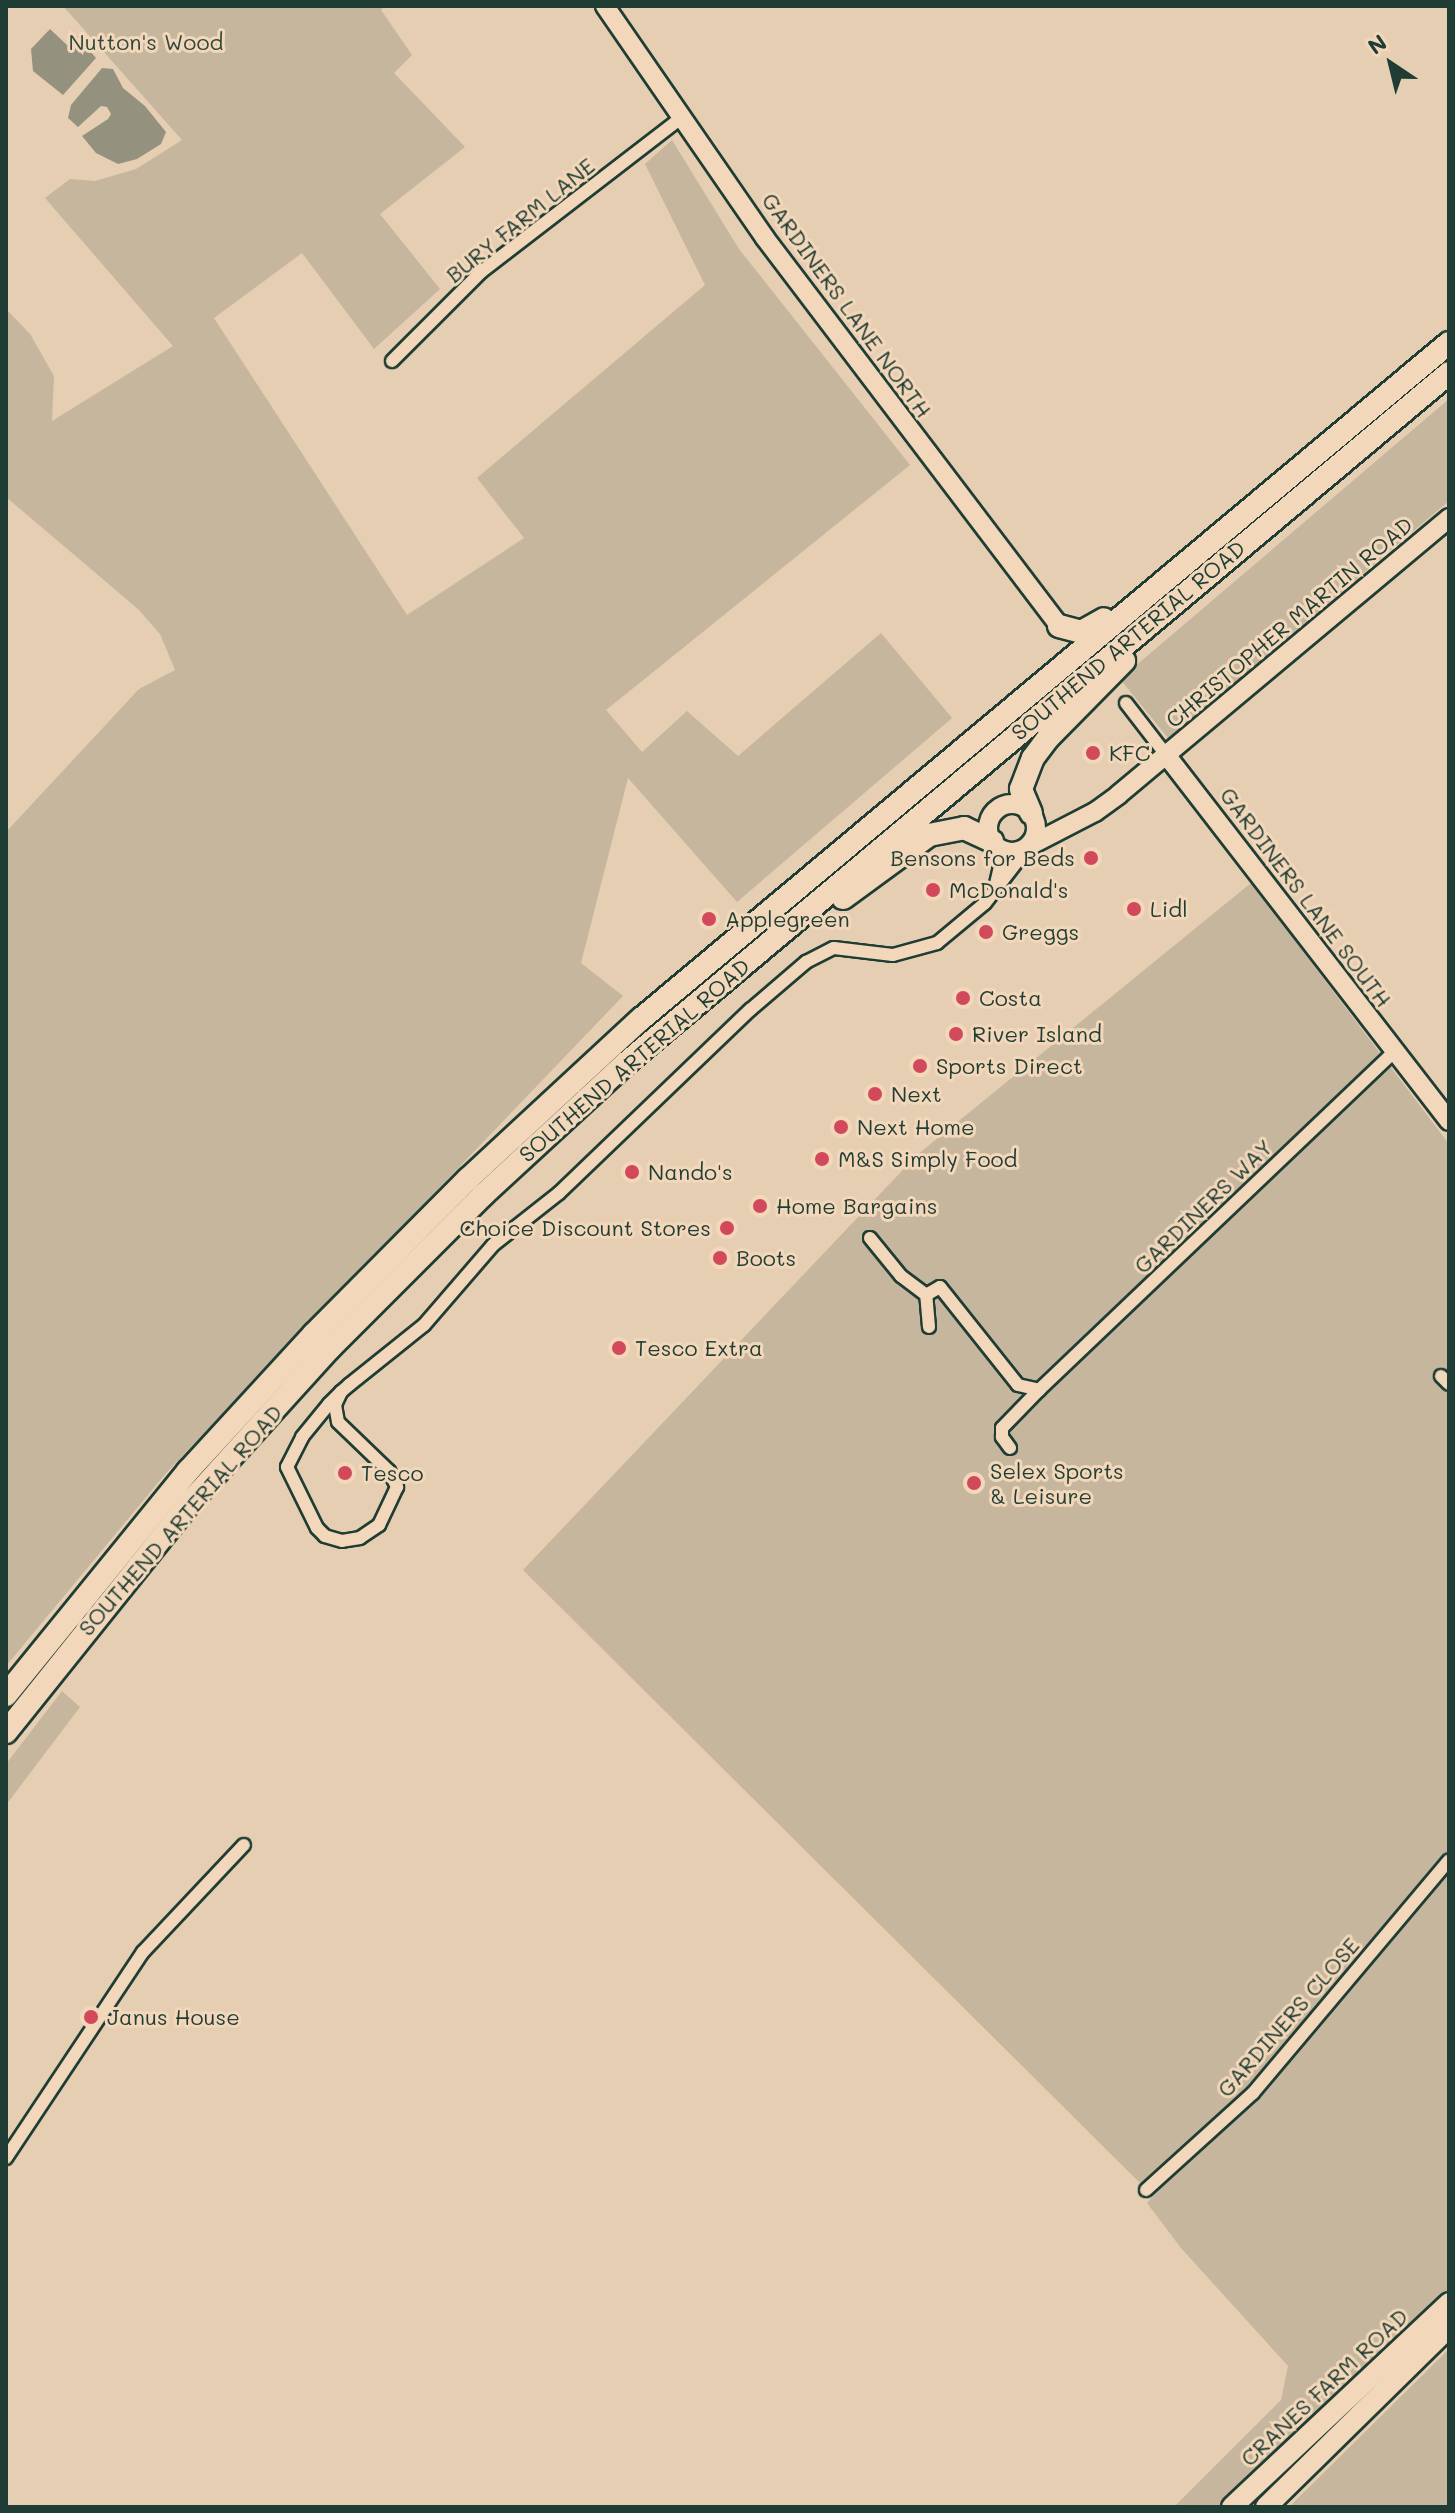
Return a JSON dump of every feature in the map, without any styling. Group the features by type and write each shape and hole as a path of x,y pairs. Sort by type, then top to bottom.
{"highway":[{"name":"SOUTHEND ARTERIAL ROAD","path":"6,1732 163,1535 330,1348 483,1195 625,1064 1351,440 1449,343"},
{"name":"SOUTHEND ARTERIAL ROAD","path":"6,1695 188,1471 314,1334 468,1179 641,1019 892,809 1351,440 1449,373"},
{"path":"1059,626 1072,632 1092,628 1351,440"},
{"path":"1031,813 1023,797 1022,781 1049,737 1111,672 1351,440"},
{"path":"892,809 1055,658 1063,642 1059,626"},
{"path":"625,1064 916,842 943,830 964,828 983,833 992,841"}],"main road":[{"name":"CRANES FARM ROAD","path":"1232,2507 1449,2303"},
{"name":"CRANES FARM ROAD","path":"1266,2507 1449,2327"}],"street":[{"name":"GARDINERS LANE NORTH","path":"605,6 765,238 1059,626"},
{"name":"BURY FARM LANE","path":"392,361 481,272 681,118"},
{"name":"CHRISTOPHER MARTIN ROAD","path":"1029,846 1105,805 1449,518"},
{"name":"GARDINERS LANE SOUTH","path":"1126,703 1449,1121"},
{"path":"985,903 1000,873 1000,854 992,841 989,820 997,808 1011,803 1050,823 1082,819"},
{"path":"341,1392 335,1405 338,1422 389,1471 397,1487 379,1525 360,1538 342,1541 325,1536 317,1528 287,1467 302,1437 341,1392 424,1325 493,1245 559,1193 750,1010 806,962 834,948 893,955 926,948 962,924 985,903 1029,846 1037,828 1031,813"},
{"path":"992,841 1010,853 1029,846"},
{"name":"GARDINERS WAY","path":"1010,1448 1002,1437 1002,1428 1394,1052"},
{"path":"870,1238 901,1276 926,1295 929,1327"},
{"path":"926,1295 940,1287 1018,1385 1039,1390"},
{"path":"6,2158 143,1952 244,1845"},
{"name":"GARDINERS CLOSE","path":"1146,2190 1253,2093 1449,1860"}],"green space":[{"name":"Nutton's Wood","path":"63,6 385,6 381,10 412,55 394,73 465,147 380,214 440,289 374,349 302,253 214,318 407,615 524,538 477,478 705,285 645,164 672,140 739,249 910,465 606,710 642,752 687,711 738,756 881,633 952,718 737,902 628,778 581,963 623,996 167,1472 6,1666 6,832 139,689 175,670 160,634 138,609 6,497 6,309 30,334 54,376 52,421 173,346 45,198 70,179 95,181 136,169 182,140"},
{"path":"1449,399 1449,501 1168,738 1120,679"},
{"path":"1251,883 1449,1144 1449,2289 1220,2507 1174,2507 1281,2400 1288,2366 1181,2248 1147,2203 1153,2196 523,1570 917,1155"},
{"path":"62,1691 80,1707 6,1805 6,1764"},
{"path":"1449,2349 1449,2507 1289,2507"}],"shaded area":[{"path":"50,29 67,45 77,36 96,58 63,95 33,71 31,49"},
{"path":"102,68 113,69 123,88 145,106 166,132 161,144 137,159 118,164 96,153 82,136 108,119 111,114 107,107 101,106 78,127 68,118 71,105"}],"place":[{"name":"KFC","path":"1093,753"},
{"name":"Bensons for Beds","path":"1091,858"},
{"name":"McDonald's","path":"933,890"},
{"name":"Lidl","path":"1134,909"},
{"name":"Applegreen","path":"709,919"},
{"name":"Greggs","path":"986,932"},
{"name":"Costa","path":"963,998"},
{"name":"River Island","path":"956,1034"},
{"name":"Sports Direct","path":"920,1066"},
{"name":"Next","path":"875,1094"},
{"name":"Next Home","path":"841,1127"},
{"name":"M&S Simply Food","path":"822,1159"},
{"name":"Nando's","path":"632,1172"},
{"name":"Home Bargains","path":"760,1206"},
{"name":"Choice Discount Stores","path":"727,1228"},
{"name":"Boots","path":"720,1258"},
{"name":"Tesco Extra","path":"619,1348"},
{"name":"Tesco","path":"345,1473"},
{"name":"Selex Sports & Leisure","path":"974,1483"},
{"name":"Janus House","path":"91,2017"}]}
